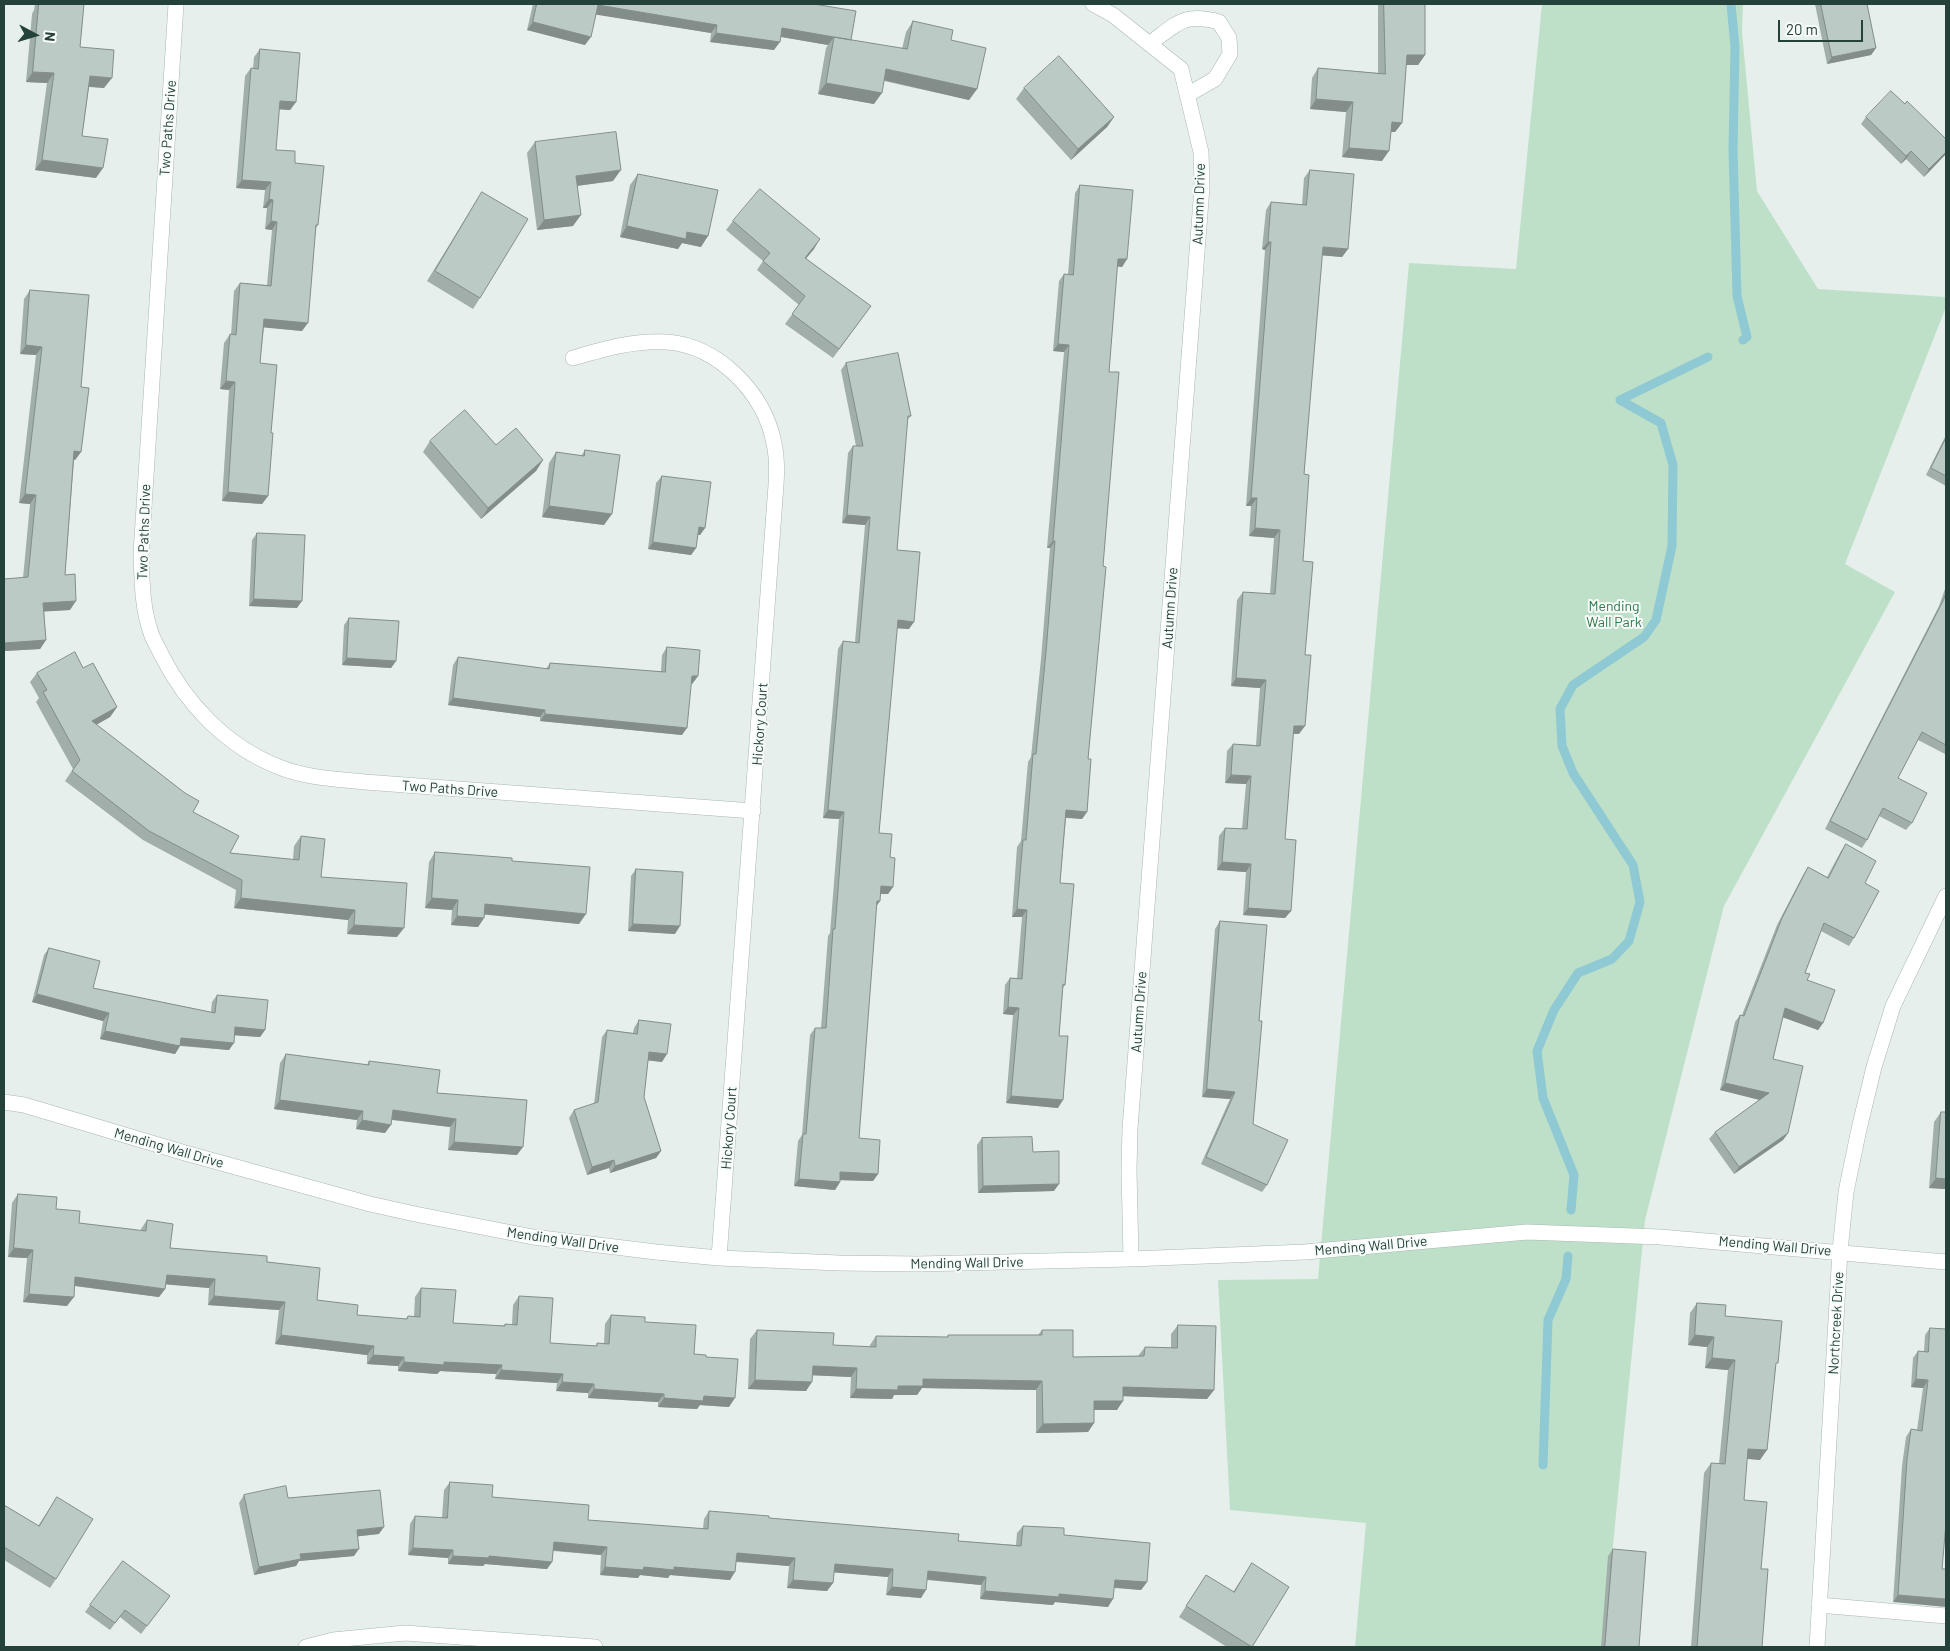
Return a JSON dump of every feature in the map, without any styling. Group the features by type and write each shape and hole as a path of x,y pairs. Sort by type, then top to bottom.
{"street":[{"name":"Two Paths Drive","path":"176,4 141,554 143,598 150,633 169,669 195,708 219,730 250,753 280,767 305,775 365,782 754,811"},
{"name":"Autumn Drive","path":"1093,4 1113,15 1181,69 1201,152 1202,187 1130,1128 1131,1259"},
{"path":"1150,44 1183,20 1201,17 1219,22 1229,38 1230,54 1215,79 1188,95"},
{"name":"Hickory Court","path":"573,358 618,346 644,342 669,342 705,354 729,368 750,391 769,425 777,462 754,811 719,1258"},
{"name":"Northcreek Drive","path":"1817,1647 1840,1252 1846,1192 1859,1129 1890,1014 1946,896"},
{"name":"Mending Wall Drive","path":"4,1102 33,1108 185,1154 370,1204 415,1214 533,1237 719,1258 918,1264 1131,1259 1305,1252 1527,1232 1660,1237 1946,1262"},
{"path":"1819,1605 1946,1616"},
{"path":"306,1647 333,1640 405,1633 595,1647"}],"green space":[{"name":"Mending Wall Park","path":"1542,4 1743,4 1742,32 1757,191 1818,289 1946,297 1946,307 1845,564 1895,592 1724,906 1645,1220 1603,1647 1355,1647 1366,1523 1230,1510 1218,1280 1318,1279 1409,263 1516,269"}],"building":[{"path":"39,4 84,4 80,47 114,50 112,78 90,76 82,136 108,139 103,168 42,160 54,73 33,72"},
{"path":"537,4 814,4 856,11 851,40 782,28 780,42 716,33 717,25 598,5 591,37 533,22"},
{"path":"1384,4 1425,4 1425,55 1407,55 1402,123 1392,122 1389,151 1349,148 1353,102 1316,99 1318,68 1385,74"},
{"path":"1821,4 1867,4 1876,48 1832,57"},
{"path":"913,21 953,30 951,40 986,48 977,89 886,69 882,93 826,83 834,37 907,49"},
{"path":"260,49 300,53 296,102 280,101 276,150 295,151 295,163 324,166 318,225 316,225 308,323 264,319 260,363 277,365 268,496 228,492 235,382 226,381 230,334 236,335 240,283 271,286 277,222 271,221 273,200 269,199 271,182 242,180 251,68 258,69"},
{"path":"1059,56 1114,117 1078,149 1024,88"},
{"path":"1891,91 1905,104 1907,101 1946,139 1946,152 1929,169 1911,151 1906,156 1866,117"},
{"path":"616,132 621,170 576,176 581,215 544,220 535,142"},
{"path":"1310,170 1354,174 1348,249 1323,247 1304,474 1309,475 1303,561 1313,562 1305,655 1311,655 1305,726 1294,726 1285,839 1296,840 1291,911 1248,908 1251,864 1222,862 1225,828 1247,829 1251,776 1231,775 1233,744 1260,746 1266,680 1236,678 1243,592 1275,594 1280,530 1255,528 1257,498 1251,498 1271,242 1268,242 1271,202 1306,205"},
{"path":"638,174 718,190 708,236 687,232 686,239 627,226"},
{"path":"1080,185 1133,190 1127,259 1118,259 1109,372 1119,372 1103,566 1106,567 1088,759 1091,759 1087,812 1066,810 1060,883 1074,884 1059,1036 1068,1036 1063,1100 1011,1096 1019,1008 1008,1007 1010,978 1022,979 1027,910 1017,909 1023,840 1026,840 1033,754 1036,754 1046,652 1069,345 1058,344 1064,274 1073,275"},
{"path":"760,189 820,239 805,258 871,306 839,349 792,314 805,296 763,261 770,253 733,221"},
{"path":"482,192 528,219 480,298 435,271"},
{"path":"30,290 89,295 81,387 89,388 81,452 74,451 65,575 75,574 76,601 43,603 46,640 4,643 4,579 28,577 36,495 25,494 42,347 26,345"},
{"path":"898,353 911,416 908,416 897,550 920,552 914,622 898,620 879,833 892,834 890,857 895,858 893,887 881,886 880,901 877,901 859,1138 880,1140 878,1174 840,1172 840,1182 799,1179 803,1134 806,1134 815,1028 826,1028 833,929 835,929 844,812 828,810 843,641 859,643 870,517 847,515 853,446 863,446 846,363"},
{"path":"465,410 496,445 516,428 543,460 488,508 430,441"},
{"path":"1946,438 1946,476 1931,468"},
{"path":"585,450 620,455 612,514 549,506 556,452 584,456"},
{"path":"662,476 711,482 705,528 699,527 696,548 653,542"},
{"path":"257,533 305,535 302,601 254,599"},
{"path":"1946,593 1946,745 1922,732 1898,778 1927,793 1912,823 1883,808 1867,840 1830,821"},
{"path":"349,618 399,621 396,661 347,658"},
{"path":"667,647 700,650 698,676 692,676 687,728 545,714 545,710 453,698 458,657 549,669 550,663 665,672"},
{"path":"75,652 83,668 93,663 117,707 92,721 185,793 199,801 193,812 239,836 230,853 299,860 301,836 325,839 321,877 407,883 404,928 354,925 355,910 241,898 242,880 149,831 72,771 80,760 43,692 47,690 37,673"},
{"path":"1846,844 1876,861 1865,883 1879,891 1854,938 1824,923 1805,973 1810,974 1807,980 1835,990 1823,1023 1785,1008 1773,1059 1803,1066 1788,1133 1739,1167 1715,1132 1769,1093 1725,1083 1740,1015 1744,1016 1782,918 1808,867 1828,878"},
{"path":"435,852 512,858 512,861 590,867 586,914 485,904 484,918 457,916 458,900 432,898"},
{"path":"636,869 683,872 680,926 633,924"},
{"path":"1220,921 1267,925 1259,1021 1262,1021 1253,1124 1288,1140 1267,1185 1206,1157 1235,1092 1207,1089"},
{"path":"49,948 100,961 93,988 215,1013 217,995 268,1000 265,1030 235,1027 234,1043 181,1038 180,1046 105,1031 109,1013 37,994"},
{"path":"639,1020 671,1024 667,1054 649,1052 644,1097 661,1151 615,1166 614,1160 592,1167 574,1110 598,1102 607,1030 637,1034"},
{"path":"286,1054 369,1065 369,1061 440,1070 437,1093 527,1100 523,1147 454,1142 456,1119 393,1110 391,1125 362,1120 363,1111 280,1100"},
{"path":"1941,1112 1946,1112 1946,1179 1936,1178"},
{"path":"1032,1137 1033,1152 1059,1151 1059,1184 983,1186 982,1138"},
{"path":"18,1194 57,1197 56,1209 80,1211 79,1223 146,1231 147,1220 173,1224 170,1248 267,1256 267,1262 320,1268 317,1300 358,1305 357,1315 407,1319 408,1316 420,1317 421,1288 456,1290 453,1323 517,1325 519,1296 553,1298 550,1343 597,1346 597,1343 609,1344 611,1315 645,1317 645,1322 696,1325 694,1354 706,1355 706,1357 738,1359 735,1398 704,1396 703,1401 664,1398 664,1394 594,1389 594,1384 562,1382 563,1374 501,1370 502,1365 444,1362 444,1365 404,1362 404,1357 373,1355 374,1346 281,1335 285,1302 214,1296 215,1279 167,1275 165,1289 75,1277 74,1297 29,1294 33,1250 14,1248"},
{"path":"1697,1303 1726,1305 1725,1316 1782,1321 1767,1450 1748,1449 1744,1500 1767,1502 1761,1569 1768,1569 1762,1647 1697,1647 1711,1463 1725,1464 1735,1360 1712,1358 1714,1337 1695,1335"},
{"path":"1178,1325 1216,1326 1214,1390 1123,1387 1123,1401 1094,1401 1094,1423 1043,1424 1042,1381 923,1379 923,1386 898,1386 898,1390 856,1389 857,1368 813,1366 812,1382 755,1380 757,1330 834,1333 833,1345 876,1347 876,1336 1042,1335 1042,1330 1073,1330 1073,1357 1144,1356 1145,1347 1177,1348"},
{"path":"1930,1328 1946,1329 1946,1523 1942,1569 1946,1569 1946,1599 1898,1595 1907,1459 1911,1429 1922,1431 1928,1380 1916,1379 1918,1351 1928,1352"},
{"path":"450,1482 493,1485 492,1497 589,1505 588,1520 708,1529 709,1511 959,1534 958,1541 1021,1546 1023,1526 1064,1528 1064,1535 1150,1543 1147,1582 1115,1580 1113,1599 1059,1594 1059,1597 985,1591 986,1577 928,1571 926,1590 892,1587 893,1569 835,1564 833,1583 793,1580 795,1558 737,1553 735,1572 674,1567 674,1570 644,1567 643,1570 605,1567 607,1547 554,1542 552,1562 489,1556 489,1558 453,1556 453,1550 413,1548 415,1516 447,1518"},
{"path":"286,1486 288,1498 380,1490 384,1527 357,1530 359,1549 300,1554 301,1559 259,1567 244,1495"},
{"path":"57,1497 93,1519 56,1579 4,1547 4,1505 39,1526"},
{"path":"1613,1549 1646,1552 1639,1647 1605,1647"},
{"path":"123,1561 170,1596 147,1626 125,1610 115,1623 90,1605"},
{"path":"1252,1563 1289,1587 1252,1647 1186,1606 1206,1575 1234,1592"}],"waterway":[{"path":"1731,4 1735,47 1733,150 1737,296 1747,337 1743,340"},
{"path":"1571,1210 1574,1175 1543,1098 1537,1051 1554,1010 1578,973 1612,959 1629,941 1640,902 1633,865 1573,773 1562,746 1560,709 1573,685 1644,637 1656,620 1672,546 1673,465 1661,423 1620,400 1708,357"},
{"path":"1543,1465 1548,1320 1566,1279 1568,1256"}]}
